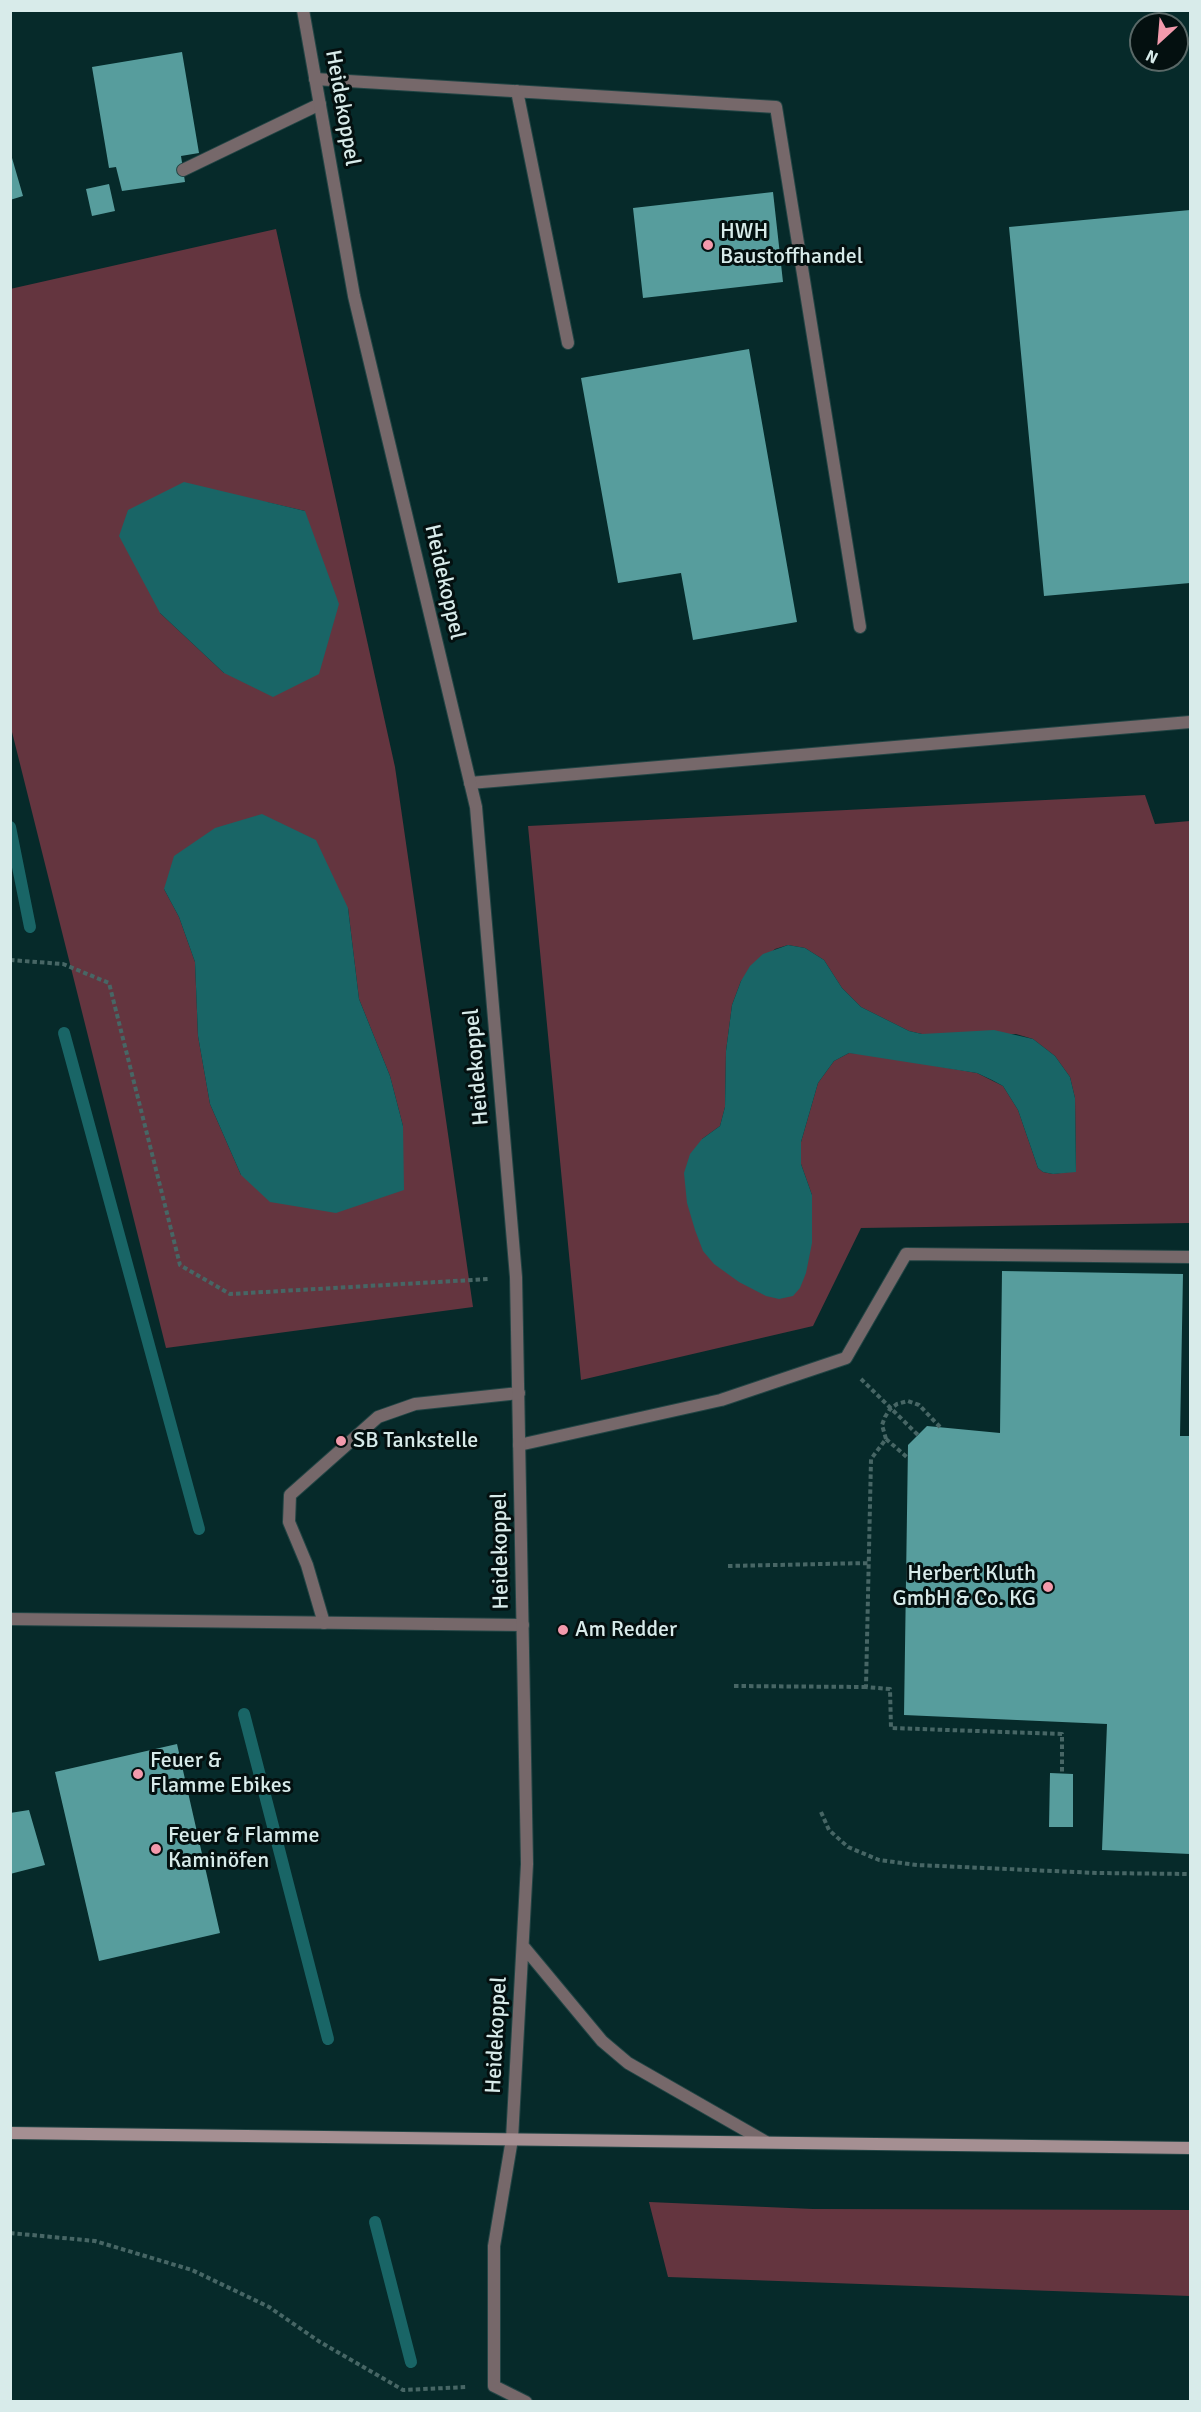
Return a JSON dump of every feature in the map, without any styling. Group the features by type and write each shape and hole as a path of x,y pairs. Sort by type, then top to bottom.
{"main road":[{"path":"10,2133 1191,2148"}],"street":[{"name":"Heidekoppel","path":"303,10 354,296 476,807 516,1277 527,1864 512,2139 495,2246 494,2386"},
{"path":"315,79 776,107 860,627"},
{"path":"516,91 568,343"},
{"path":"183,170 320,104"},
{"path":"470,783 1191,722"},
{"path":"519,1445 721,1400 846,1358 906,1254 1191,1257"},
{"path":"324,1623 307,1565 289,1522 290,1495 378,1417 415,1404 519,1393"},
{"path":"10,1619 523,1625"},
{"path":"523,1946 602,2041 628,2063 766,2142"},
{"path":"494,2386 526,2402"}],"path":[{"path":"10,960 63,964 109,984 180,1265 230,1294 516,1277"},
{"path":"846,1358 863,1381 918,1435"},
{"path":"908,1458 886,1439 882,1425 890,1409 908,1401 919,1405 940,1427"},
{"path":"866,1687 871,1460 886,1439"},
{"path":"728,1566 869,1563"},
{"path":"734,1686 890,1689 891,1728 1062,1734 1062,1774"},
{"path":"821,1812 829,1830 848,1847 879,1860 917,1865 1086,1873 1191,1874"},
{"path":"10,2233 95,2241 192,2270 269,2307 320,2342 403,2390 494,2386"}],"shaded area":[{"path":"276,229 395,767 473,1307 166,1348 11,728 10,289","holes":["266,502 305,511 224,673 160,613","164,889 348,908 359,999 390,1076 403,1126 241,1175 210,1104 198,1036 195,962 179,917"]},
{"path":"1145,795 1155,824 1190,821 1190,1223 861,1228 813,1326 581,1380 528,826","holes":["788,945 805,948 824,960 842,988 861,1007 909,1031 922,1034 1016,1034 1033,1039 1055,1056 1070,1077 1075,1098 1076,1171 1053,1174 1043,1172 1038,1168 1018,1110 1003,1086 977,1073 868,1054 849,1053 834,1061 818,1083 801,1142 801,1164 812,1195 702,1139 720,1126 725,1107 726,1051 732,1005 741,981 775,949"]},
{"path":"649,2202 813,2209 1190,2210 1190,2296 668,2277"}],"water":[{"path":"184,482 305,511 339,604 319,674 273,697 224,673 160,613 119,536 128,510"},
{"path":"262,814 316,840 348,908 359,999 390,1076 403,1126 404,1190 336,1213 270,1202 241,1175 210,1104 198,1036 195,962 179,917 164,889 174,856 215,828"},
{"path":"788,945 805,948 824,960 842,988 861,1007 909,1031 922,1034 994,1030 1033,1039 1055,1056 1070,1077 1075,1098 1076,1172 1053,1174 1043,1172 1038,1168 1018,1110 1003,1086 992,1080 977,1073 849,1053 834,1061 818,1083 801,1142 801,1164 812,1195 812,1243 806,1273 800,1288 793,1296 779,1299 766,1296 739,1282 714,1264 703,1251 695,1230 687,1203 684,1173 690,1154 702,1139 720,1126 725,1107 726,1051 732,1005 741,981 750,966 763,954"}],"building":[{"path":"182,52 199,153 181,156 185,182 122,191 116,167 109,168 92,67"},
{"path":"10,151 23,196 10,200"},
{"path":"109,184 115,211 92,216 86,189"},
{"name":"HWH Baustoffhandel","path":"773,192 783,282 643,298 633,208"},
{"path":"1190,210 1190,583 1044,596 1009,227"},
{"path":"749,349 797,622 693,640 681,573 618,583 581,378"},
{"name":"Herbert Kluth GmbH & Co. KG","path":"1002,1271 1183,1274 1180,1436 1190,1436 1190,1854 1102,1850 1107,1724 904,1715 908,1445 927,1426 1000,1433"},
{"path":"177,1744 220,1933 99,1961 55,1772"},
{"path":"1050,1773 1073,1774 1073,1827 1049,1827"},
{"path":"29,1810 45,1865 10,1874 10,1813"}],"waterway":[{"path":"10,827 30,927"},
{"path":"64,1033 199,1529"},
{"path":"244,1714 328,2039"},
{"path":"375,2222 411,2362"}],"place":[{"name":"HWH Baustoffhandel","path":"708,245"},
{"name":"SB Tankstelle","path":"341,1441"},
{"name":"Herbert Kluth GmbH & Co. KG","path":"1048,1587"},
{"name":"Am Redder","path":"563,1630"},
{"name":"Feuer & Flamme Ebikes","path":"138,1774"},
{"name":"Feuer & Flamme Kaminöfen","path":"156,1849"}]}
